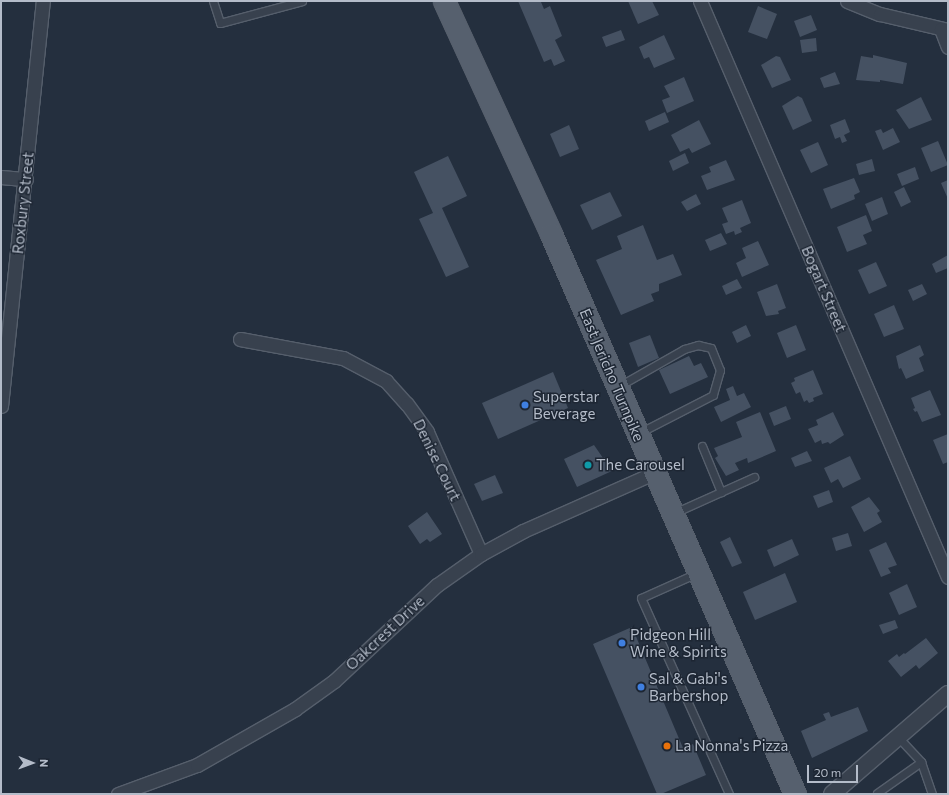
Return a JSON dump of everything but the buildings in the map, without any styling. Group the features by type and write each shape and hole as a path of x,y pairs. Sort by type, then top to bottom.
{"main road":[{"name":"East Jericho Turnpike","path":"444,1 551,234 697,573 795,794"}],"street":[{"name":"Roxbury Street","path":"1,406 26,179 43,1"},
{"name":"Bogart Street","path":"700,1 948,577"},
{"path":"847,1 880,14 944,30 948,47"},
{"path":"1,177 26,179"},
{"name":"Denise Court","path":"240,339 343,358 386,381 407,404 427,432 481,554"},
{"name":"Oakcrest Drive","path":"118,794 197,765 295,709 334,681 437,585 481,554 523,531 654,473"},
{"path":"832,794 948,694"}],"lane":[{"path":"213,1 220,23 302,1"},
{"path":"617,387 684,350 698,345 711,348 720,370 713,395 637,434"},
{"path":"702,446 721,492"},
{"path":"672,514 754,477"},
{"path":"697,573 641,598 729,794"},
{"path":"898,737 920,762 932,794"},
{"path":"877,793 920,762"}],"place":[{"name":"Superstar Beverage","path":"525,405"},
{"name":"The Carousel","path":"588,465"},
{"name":"Pidgeon Hill Wine & Spirits","path":"622,643"},
{"name":"Sal & Gabi's Barbershop","path":"641,687"},
{"name":"La Nonna's Pizza","path":"667,746"}]}
